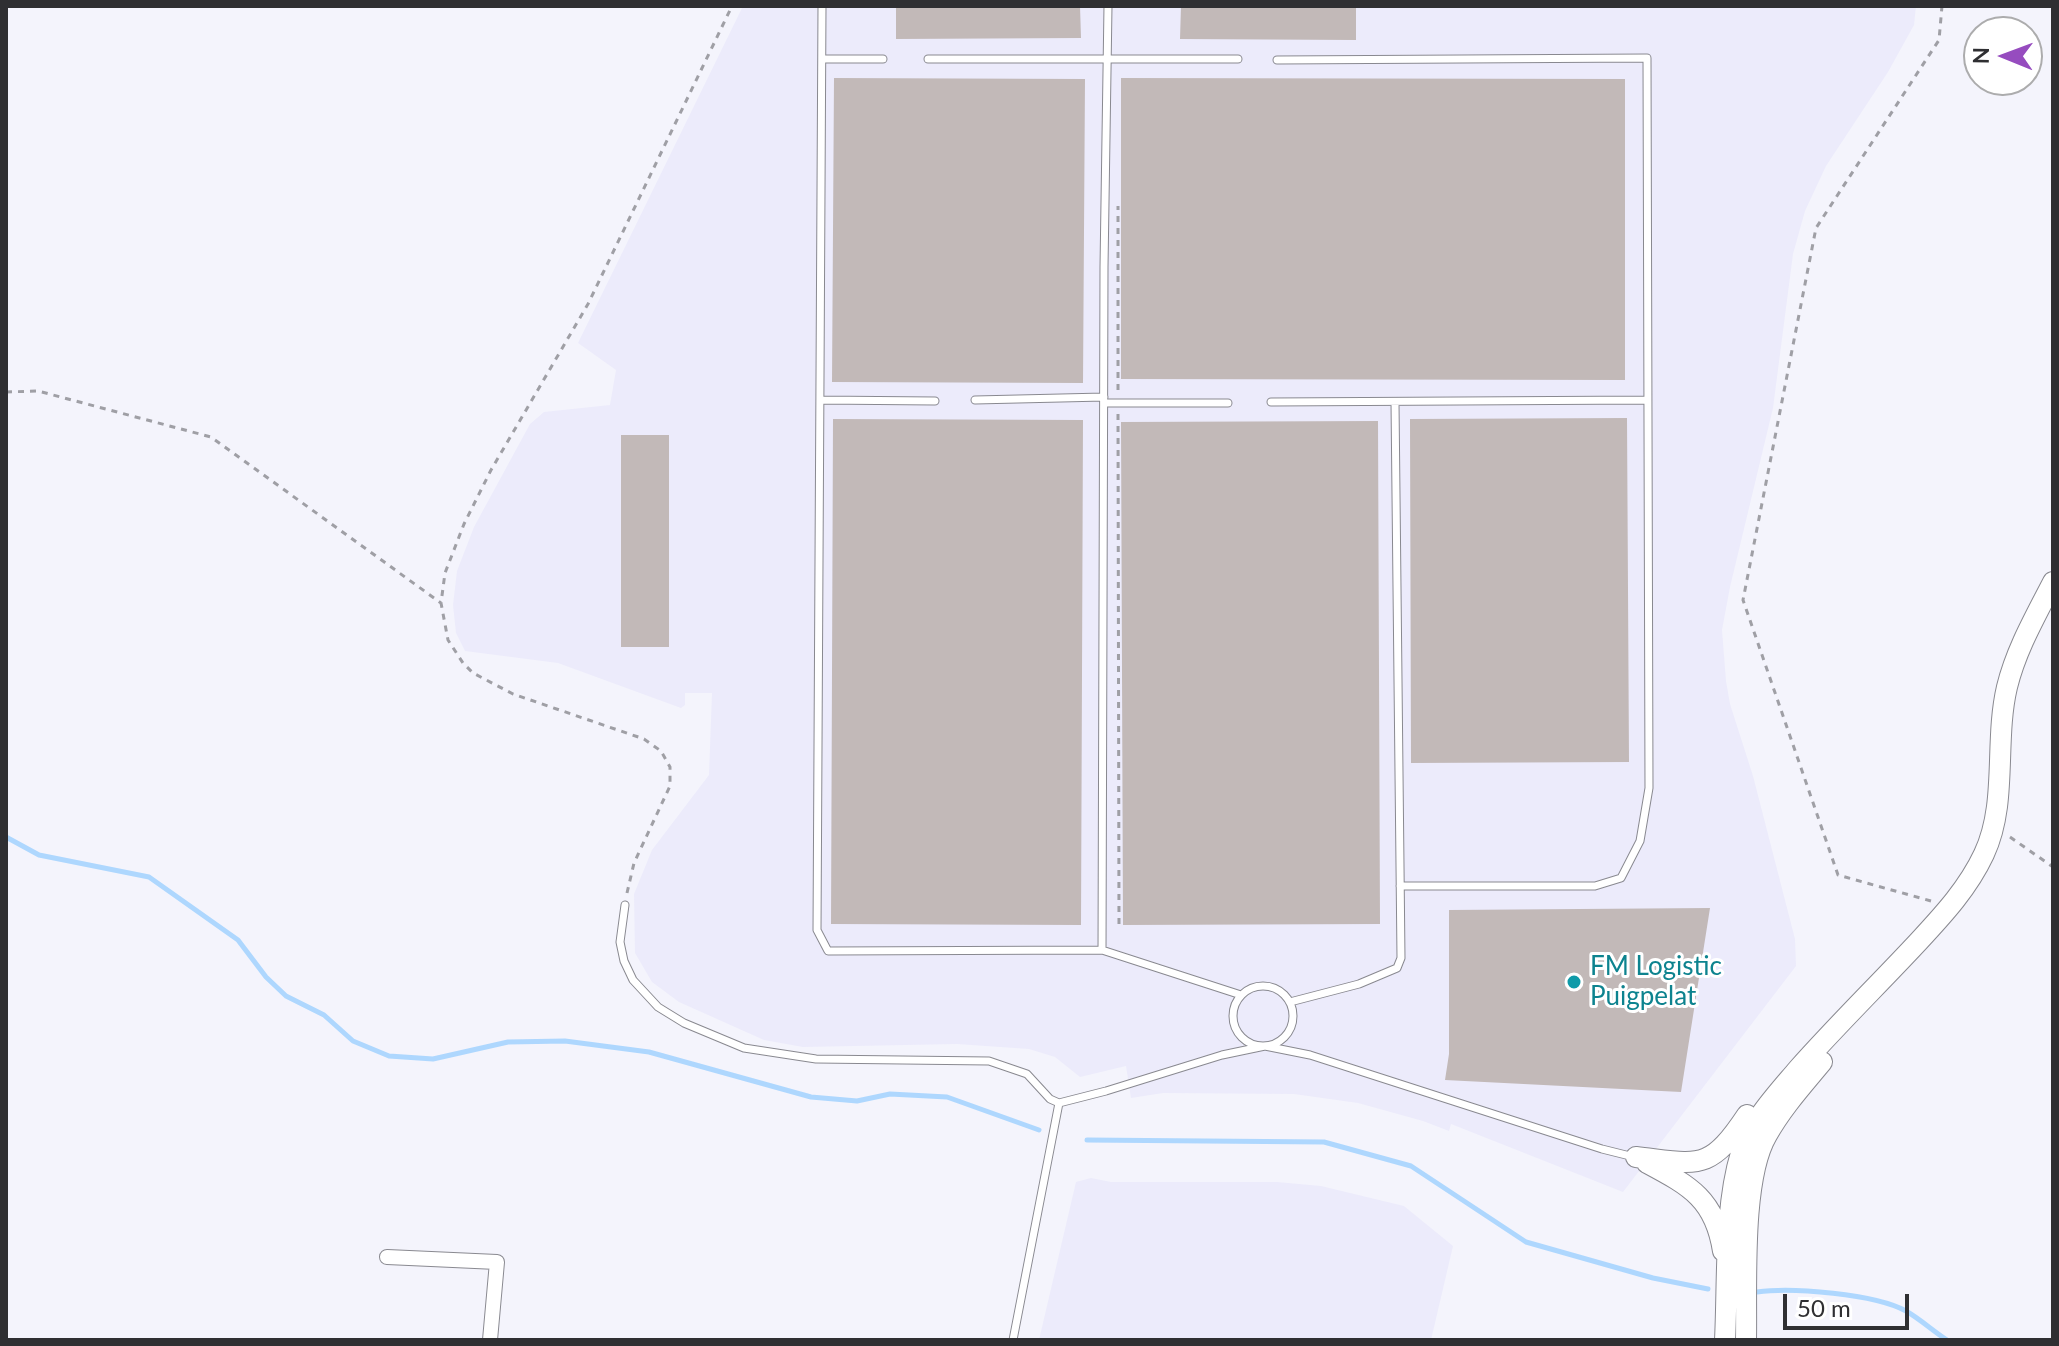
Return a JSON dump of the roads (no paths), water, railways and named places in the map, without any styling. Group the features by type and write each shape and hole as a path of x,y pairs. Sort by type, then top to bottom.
{"street":[{"path":"1725,1340 1732,1205 1741,1155 1752,1127 1816,1049 1950,907 1972,877 1986,851 1994,826 2007,689 2018,650 2053,582"},
{"path":"1746,1340 1750,1198 1754,1168 1766,1136 1868,997"},
{"path":"1689,1163 1713,1157 1729,1142 1751,1110 1790,1066 1816,1049"},
{"path":"1698,1193 1724,1190 1742,1179 1757,1132 1781,1115"},
{"path":"1636,1157 1714,1167 1735,1185 1742,1211 1736,1308 1738,1340"},
{"path":"1636,1157 1698,1193 1712,1212 1720,1234 1728,1287"},
{"path":"387,1257 497,1262 490,1340"}],"lane":[{"path":"822,6 817,930 828,951 1102,950 1241,995"},
{"path":"1102,950 1108,6"},
{"path":"1277,60 1647,58 1649,788 1640,841 1621,878 1595,886 1400,886"},
{"path":"822,59 883,59"},
{"path":"928,59 1238,59"},
{"path":"820,400 935,401"},
{"path":"975,400 1228,403"},
{"path":"1271,402 1647,400"},
{"path":"1290,1002 1359,984 1397,968 1401,958 1395,402"},
{"path":"625,905 620,942 633,980 658,1007 684,1023 744,1048 816,1059 989,1061 1027,1074 1050,1099 1059,1103 1222,1055 1265,1046 1275,1044 1289,1031 1292,1022 1290,1002 1275,988 1265,986 1255,987 1241,995 1234,1007 1234,1027 1246,1042 1265,1046 1310,1055 1602,1149 1636,1157"},
{"path":"1013,1340 1059,1103"}],"waterway":[{"path":"6,837 39,855 149,877 238,940 266,977 286,996 324,1015 353,1041 389,1056 433,1059 508,1042 565,1041 649,1052 811,1097 857,1101 890,1094 947,1097 1039,1130"},
{"path":"1087,1140 1324,1142 1411,1166 1526,1242 1653,1278 1708,1289"},
{"path":"1757,1292 1811,1291 1875,1300 1906,1311 1947,1340"}],"place":[{"name":"FM Logistic Puigpelat","path":"1574,982"}]}
